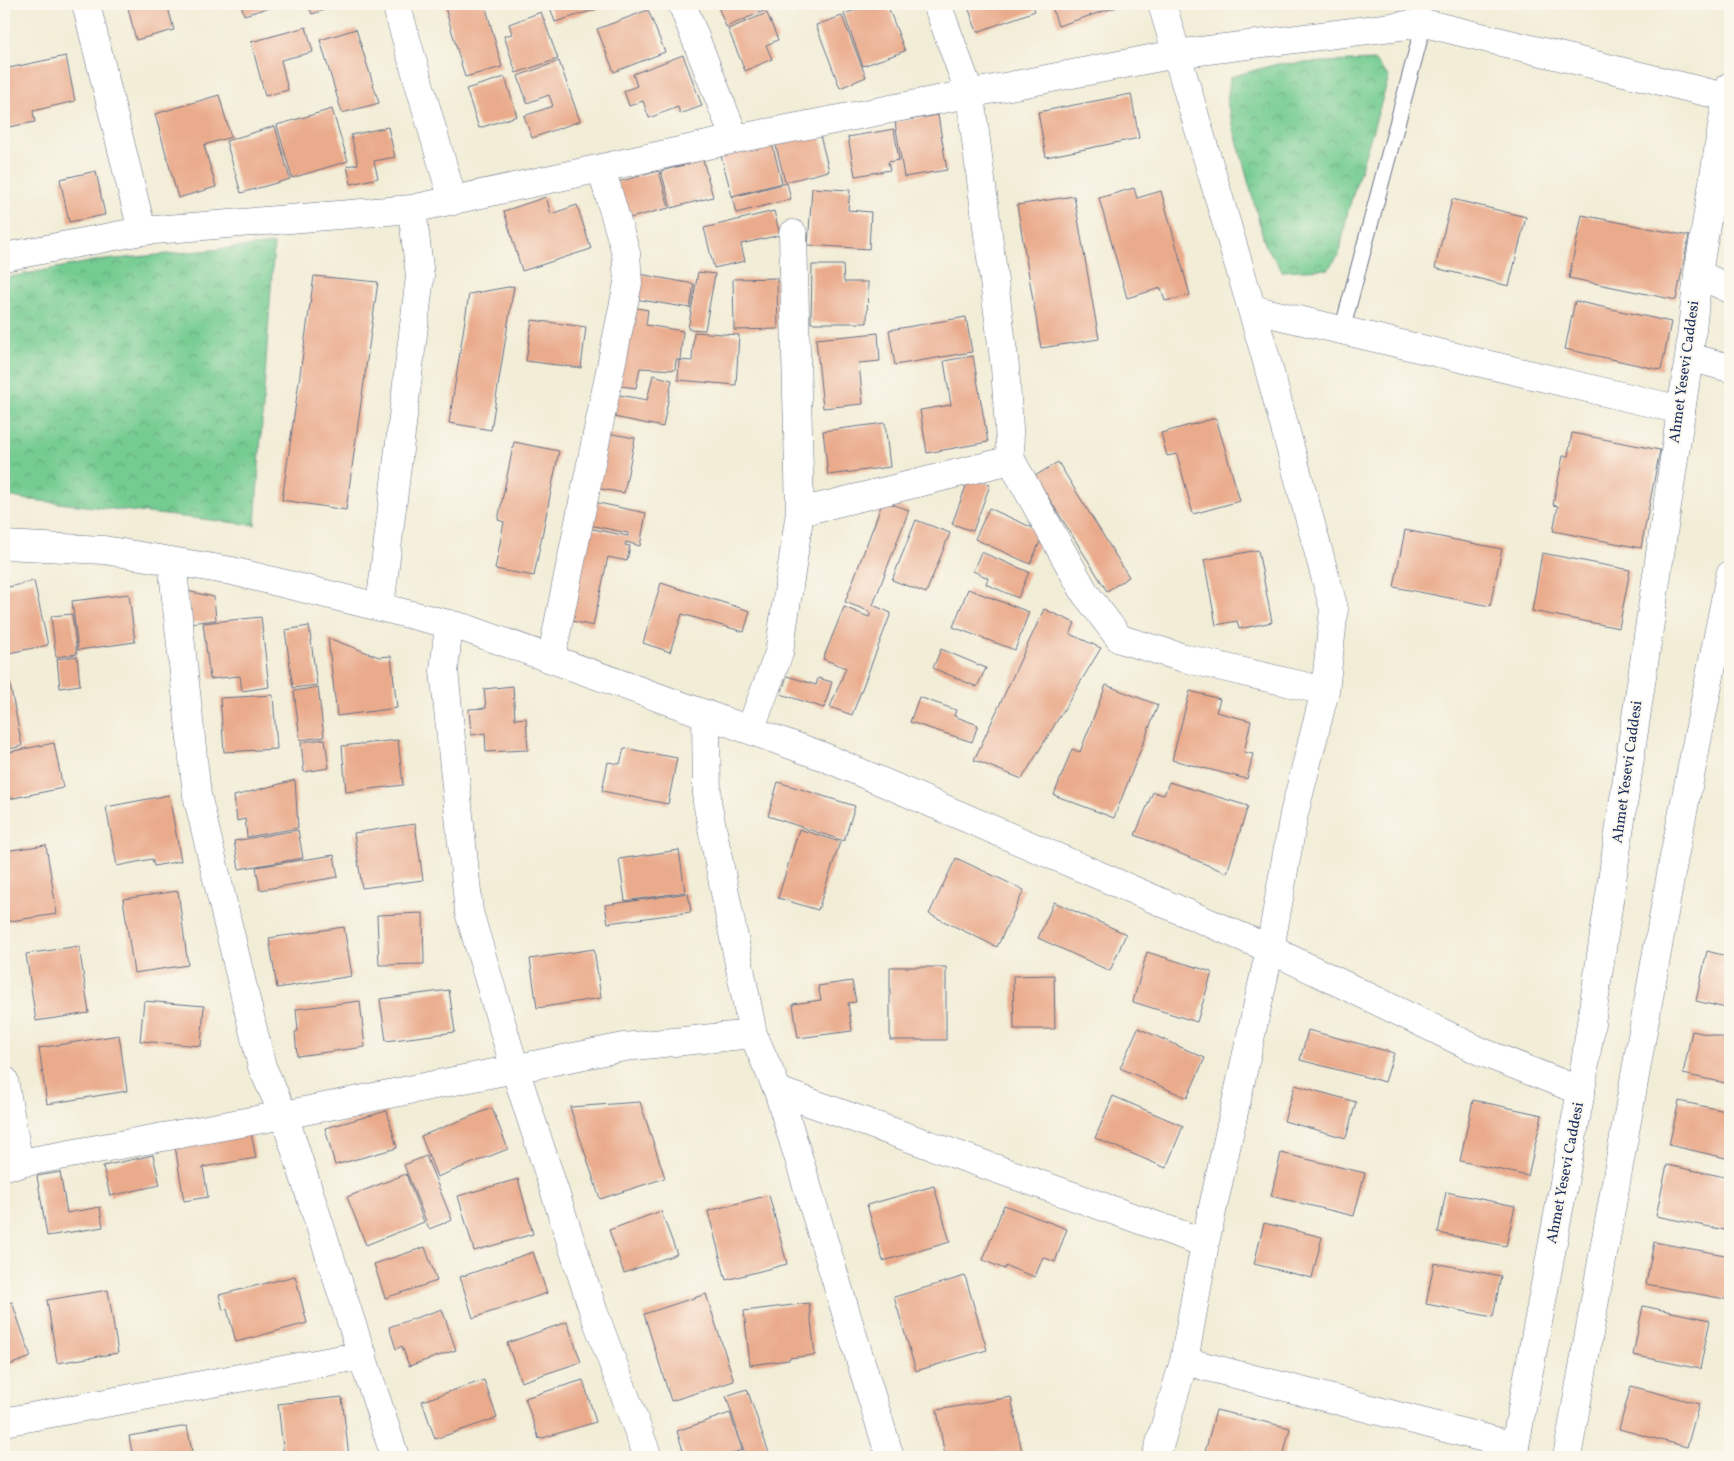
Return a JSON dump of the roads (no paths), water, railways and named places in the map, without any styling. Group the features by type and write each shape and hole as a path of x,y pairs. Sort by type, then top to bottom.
{"street":[{"path":"86,4 142,231"},
{"path":"396,4 453,201"},
{"path":"682,4 735,139"},
{"path":"937,4 970,94 1005,367 1010,460 1085,593 1120,639 1184,658 1325,691"},
{"path":"1156,1457 1184,1361 1205,1243 1270,948 1294,814 1325,691 1334,609 1252,309 1162,4"},
{"path":"4,257 142,231 412,209 735,139 1176,54 1424,23 1729,93"},
{"name":"Ahmet Yesevi Caddesi","path":"1514,1451 1582,1091 1689,357 1698,274 1729,93"},
{"path":"551,659 628,283 626,253 601,168"},
{"path":"380,607 420,276 412,209"},
{"path":"750,730 778,653 800,512 793,234"},
{"path":"1698,274 1730,289"},
{"path":"1252,309 1681,410"},
{"path":"1689,357 1730,368"},
{"path":"800,512 1010,460"},
{"path":"4,546 104,550 232,571 465,628 822,756 1270,948 1482,1052 1582,1091"},
{"path":"172,561 198,795 262,1067 284,1115 395,1457"},
{"path":"1567,1457 1674,857 1730,575"},
{"path":"449,624 444,670 469,912 515,1069 594,1313 648,1457"},
{"path":"706,714 707,802 753,1034 778,1091 890,1457"},
{"path":"4,1080 11,1165 284,1115 624,1047 753,1034"},
{"path":"778,1091 1205,1243"},
{"path":"4,1422 363,1355"},
{"path":"1184,1361 1514,1451"}],"lane":[{"path":"1342,330 1424,23"}]}
